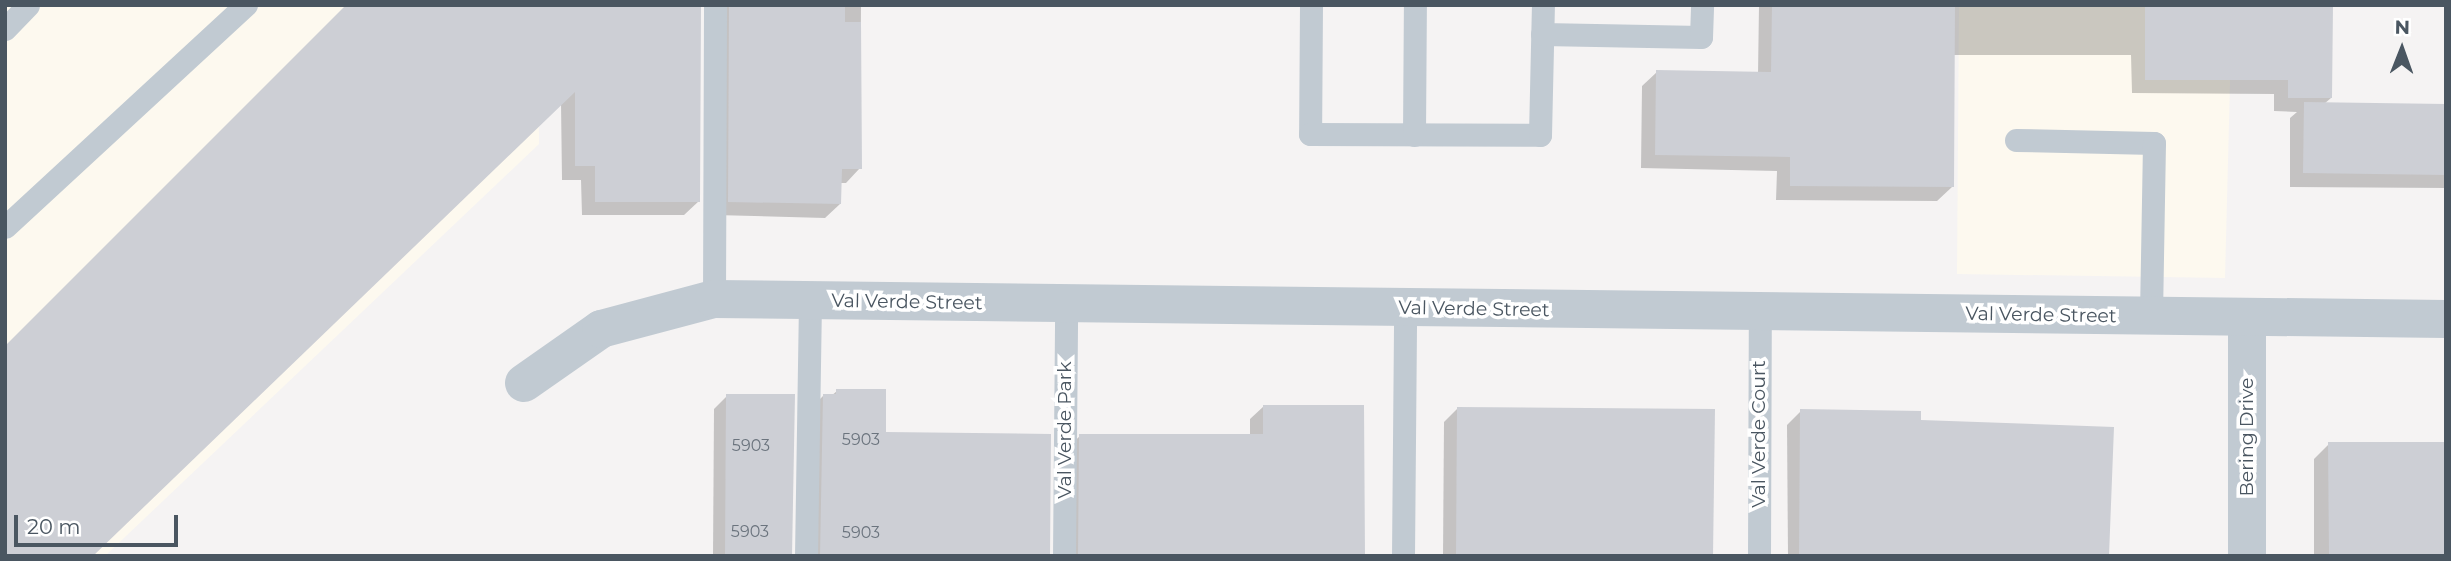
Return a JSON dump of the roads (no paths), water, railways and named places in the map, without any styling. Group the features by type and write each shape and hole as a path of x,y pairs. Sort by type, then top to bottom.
{"street":[{"name":"Val Verde Street","path":"524,383 601,329 714,299 2446,319"},
{"name":"Bering Drive","path":"2247,318 2247,556"}],"lane":[{"path":"5,29 28,5"},
{"path":"5,227 246,5"},
{"path":"714,299 716,5"},
{"path":"1311,5 1310,134 1414,135 1540,135 1543,5"},
{"path":"1414,135 1415,5"},
{"path":"1542,34 1701,37 1702,5"},
{"path":"2016,140 2154,143 2151,316"},
{"path":"806,556 810,300"},
{"name":"Val Verde Park","path":"1064,556 1066,304"},
{"path":"1403,556 1405,308"},
{"name":"Val Verde Court","path":"1759,556 1760,312"}]}
